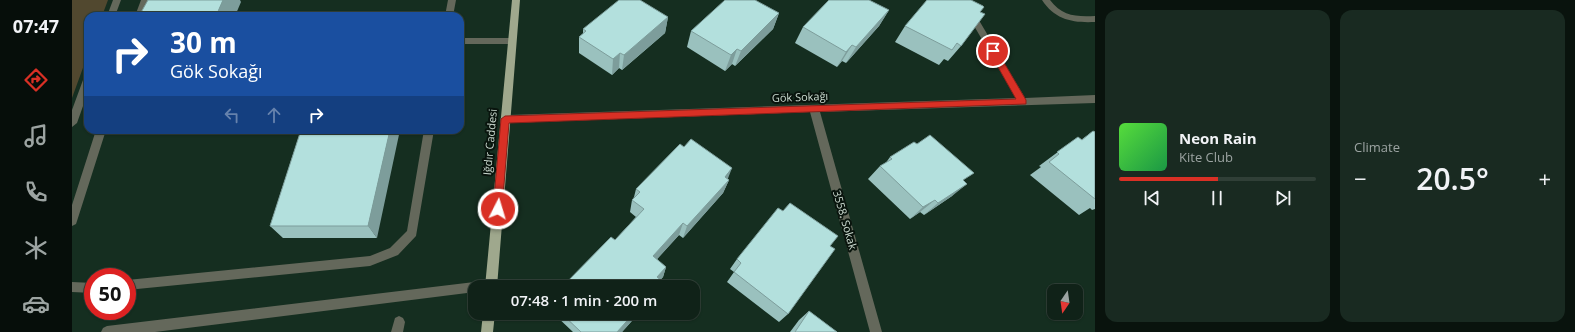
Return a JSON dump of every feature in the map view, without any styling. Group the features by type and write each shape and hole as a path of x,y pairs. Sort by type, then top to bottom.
{"main road":[{"name":"Iğdır Caddesi","path":"492,280 516,0"},
{"path":"487,332 488,320"}],"street":[{"path":"112,12 117,0"},
{"path":"140,12 145,0"},
{"path":"450,12 452,0"},
{"path":"963,0 1023,102"},
{"path":"1046,0 1059,15 1076,19 1095,19"},
{"path":"464,41 512,41"},
{"path":"72,123 84,91"},
{"name":"Gök Sokağı","path":"505,119 1095,99"},
{"name":"3558. Sokak","path":"814,109 876,332"},
{"path":"72,221 99,134"},
{"path":"136,284 370,261 387,256 402,247 412,233 428,134"},
{"path":"72,287 84,288"},
{"path":"107,332 468,289"}],"shaded area":[{"path":"72,0 108,0 104,12 84,12 84,65 72,98"}],"building":[{"path":"148,0 223,0 218,12 141,12"},
{"path":"619,0 640,0 668,17 624,55 620,53 613,59 579,37 586,31 583,29"},
{"path":"725,0 755,0 779,13 741,51 737,49 731,55 691,31"},
{"path":"829,0 869,0 889,10 856,47 852,45 846,52 803,27"},
{"path":"927,0 971,0 984,7 980,12 985,14 961,46 957,43 952,50 905,26"},
{"path":"1093,131 1095,132 1095,199 1049,162 1059,154 1057,152 1078,137 1082,140"},
{"path":"300,134 389,134 368,226 270,226"},
{"path":"930,135 974,173 963,180 967,184 938,203 935,200 923,207 880,166 892,159 890,157 914,142 917,144"},
{"path":"691,139 732,168 725,177 729,180 687,226 683,223 653,256 666,267 657,277 661,280 569,280 611,237 615,240 644,209 632,200 640,192 636,189 680,144 684,147"},
{"path":"790,203 838,236 830,246 835,249 788,314 734,272 741,263 737,259 778,208 783,211"},
{"path":"809,311 837,332 795,332"},
{"path":"568,320 628,320 617,332 581,332"}],"route":[{"path":"498,209 505,119 1023,102 993,51"}]}
